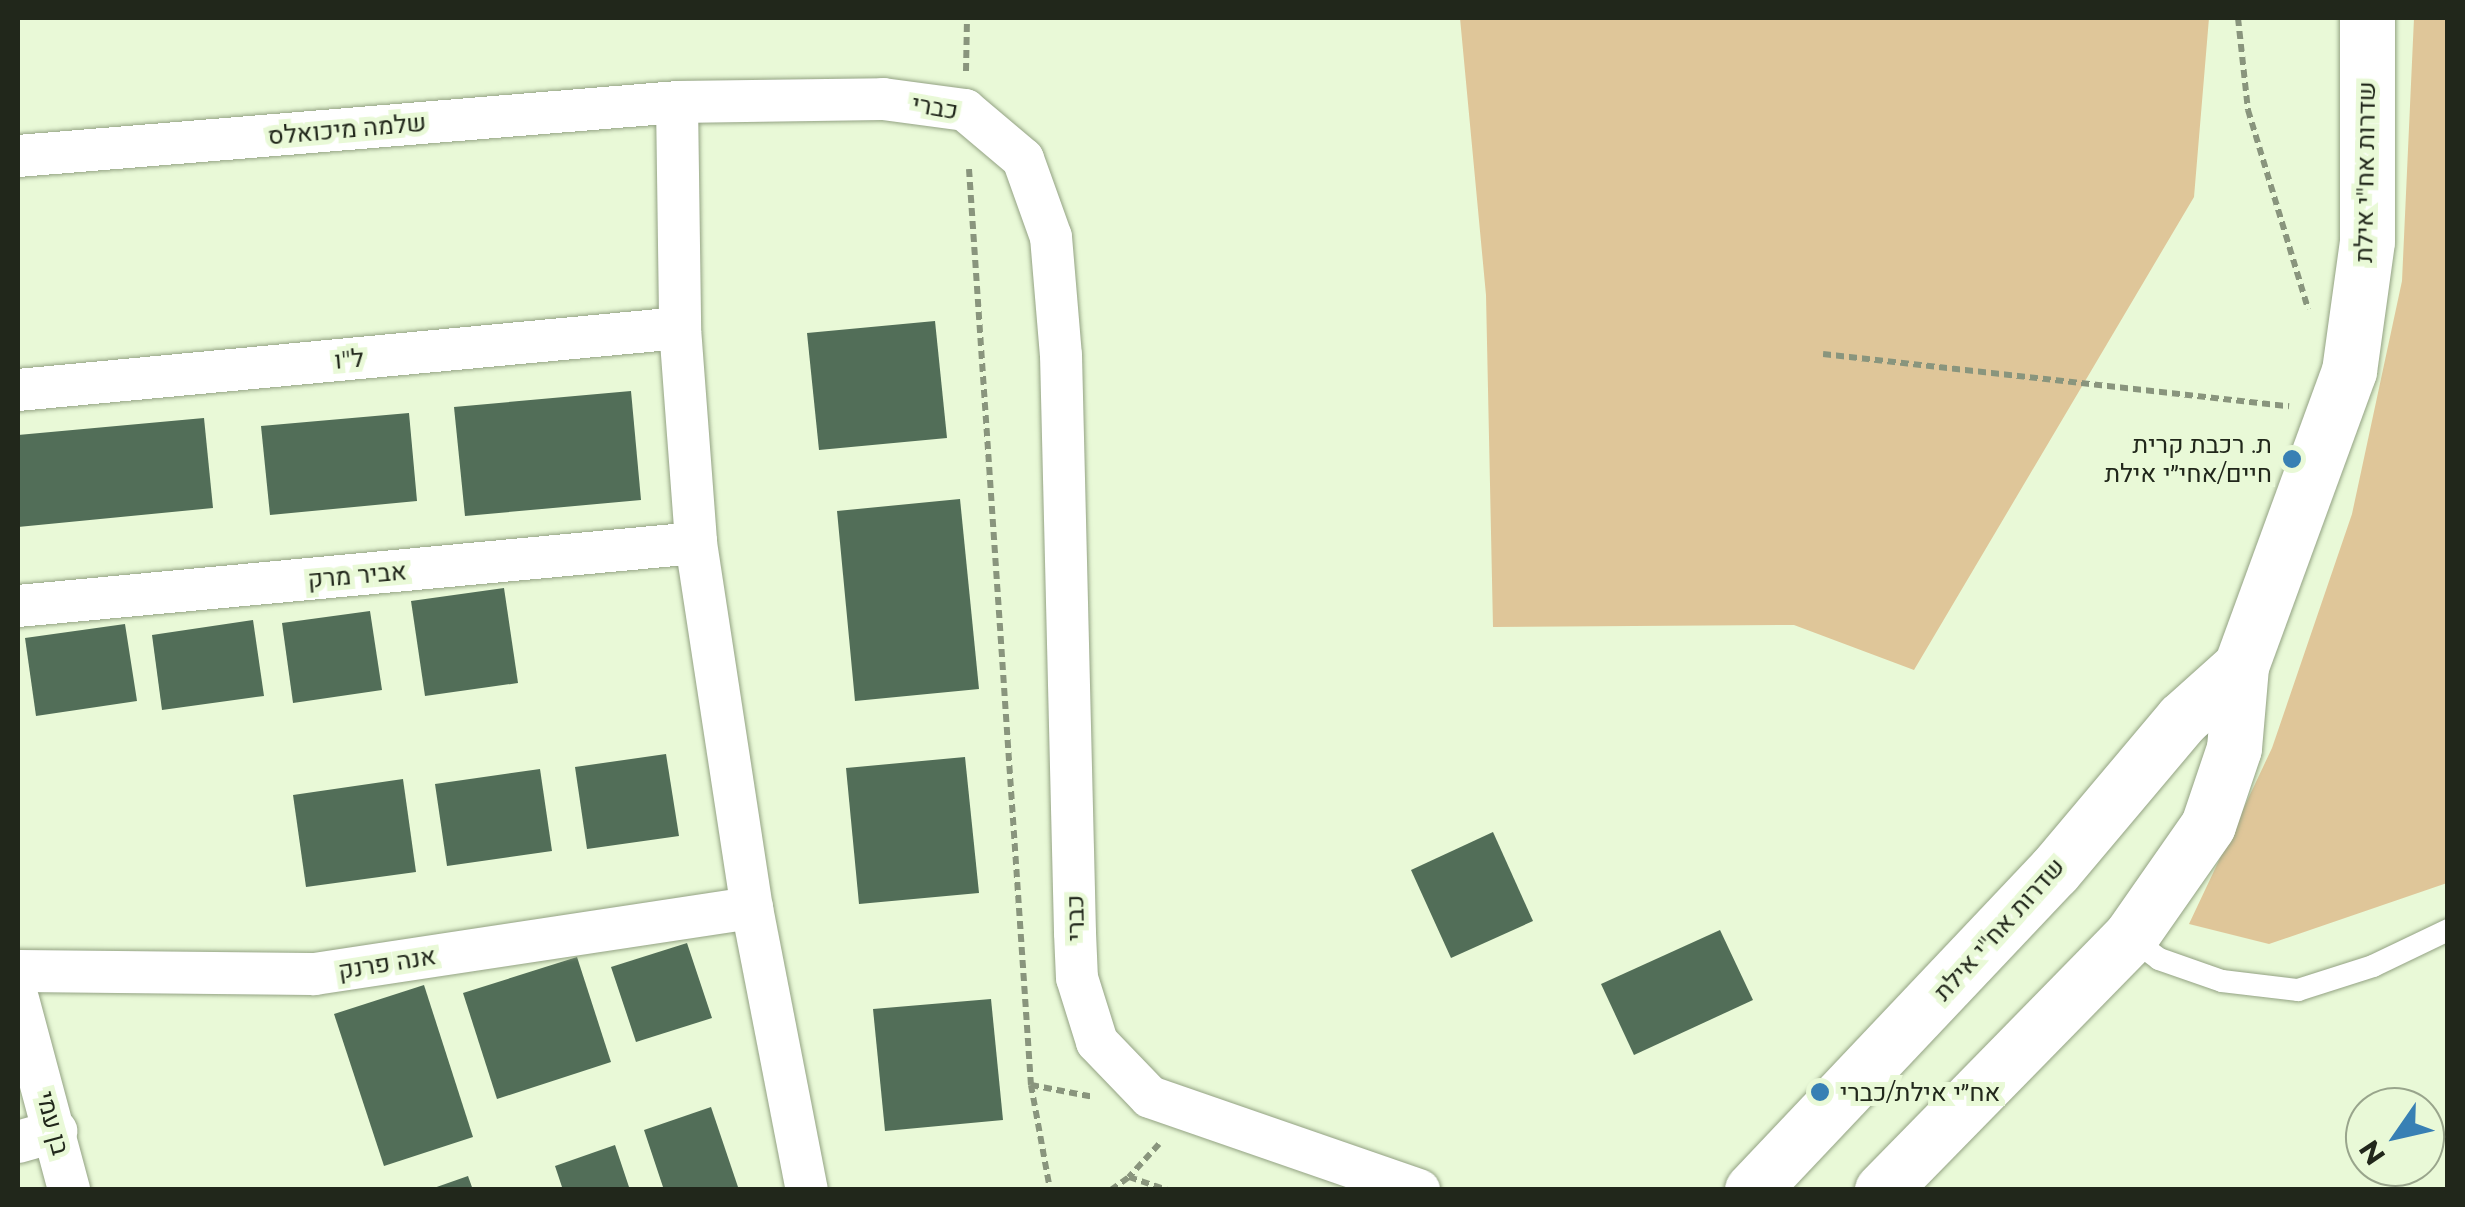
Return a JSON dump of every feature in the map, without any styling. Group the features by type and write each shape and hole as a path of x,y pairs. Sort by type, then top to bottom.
{"main road":[{"name":"שדרות אח\"י אילת","path":"1882,1190 2130,937 2208,826 2234,748 2241,666 2339,412 2367,240 2367,18"},
{"name":"שדרות אח\"י אילת","path":"1752,1190 2054,871 2182,719 2241,666"}],"street":[{"name":"כברי","path":"677,102 883,99 965,110 1022,160 1051,236 1062,375 1078,978 1086,1015 1112,1062 1150,1096 1188,1113 1419,1190"},
{"name":"שלמה מיכואלס","path":"18,156 677,102"},
{"path":"677,102 680,328 696,543 752,908 807,1190"},
{"name":"ל\"ו","path":"18,390 680,328"},
{"name":"אביר מרק","path":"18,606 696,543"},
{"name":"אנה פרנק","path":"18,971 314,974 752,908"},
{"name":"בן עמי","path":"18,999 37,1137 70,1190"}],"lane":[{"path":"2130,937 2158,959 2222,982 2298,990 2373,966 2448,930"}],"path":[{"path":"967,18 965,110 1031,1085 1050,1190"},
{"path":"2238,18 2248,110 2310,318"},
{"path":"1823,354 2339,412"},
{"path":"1031,1085 1109,1099"},
{"path":"1111,1190 1129,1177 1188,1113"},
{"path":"1129,1177 1167,1190"}],"shaded area":[{"path":"1460,18 2209,18 2194,197 1914,670 1794,625 1493,627 1486,295"},
{"path":"2414,18 2447,18 2447,883 2269,944 2189,924 2272,748 2352,514 2402,281"}],"building":[{"path":"935,321 947,438 819,450 807,333"},
{"path":"631,391 641,500 465,516 454,407"},
{"path":"409,413 417,501 270,515 261,426"},
{"path":"204,418 213,508 18,527 18,435"},
{"path":"960,499 979,689 855,701 837,511"},
{"path":"504,588 518,683 425,696 411,601"},
{"path":"370,611 382,690 293,703 282,623"},
{"path":"253,620 264,696 162,710 152,635"},
{"path":"125,624 137,701 36,716 25,638"},
{"path":"666,754 679,836 587,849 575,767"},
{"path":"965,757 979,893 859,904 846,768"},
{"path":"540,769 552,851 447,866 435,784"},
{"path":"403,779 416,872 306,887 293,795"},
{"path":"1493,832 1533,921 1451,958 1411,870"},
{"path":"1720,930 1753,1000 1634,1055 1601,984"},
{"path":"687,943 712,1018 636,1042 611,967"},
{"path":"577,957 611,1062 497,1099 463,993"},
{"path":"424,985 473,1137 384,1166 334,1014"},
{"path":"991,999 1003,1120 885,1131 873,1009"},
{"path":"711,1107 739,1190 664,1190 644,1130"},
{"path":"615,1145 630,1190 563,1190 555,1166"},
{"path":"468,1176 473,1190 431,1189"}],"place":[{"name":"ת. רכבת קרית חיים/אחי״י אילת","path":"2292,459"},
{"name":"אח״י אילת/כברי","path":"1820,1092"}]}
